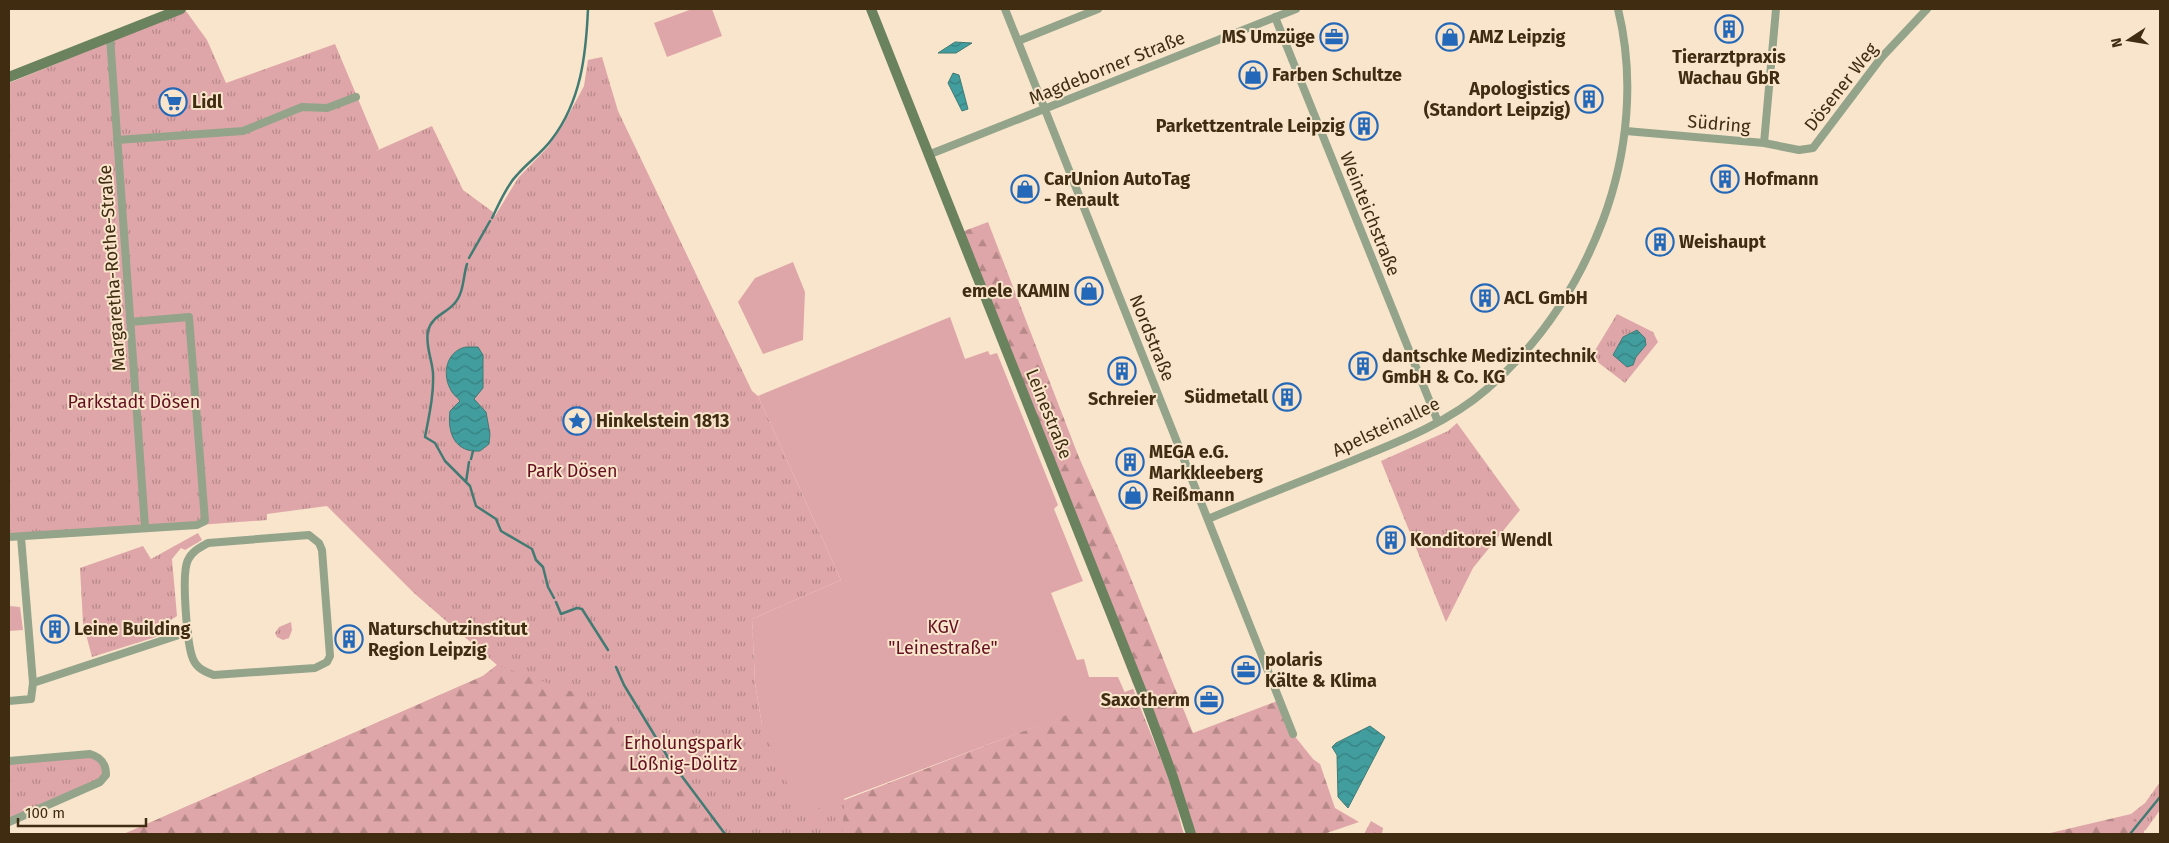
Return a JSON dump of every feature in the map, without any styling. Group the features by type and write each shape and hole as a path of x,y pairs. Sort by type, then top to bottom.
{"main road":[{"path":"9,77 181,9"},
{"name":"Leinestraße","path":"871,9 1139,686 1173,777 1191,834"}],"street":[{"name":"Nordstraße","path":"1005,9 1293,734"},
{"path":"1018,41 1098,9"},
{"name":"Magdeborner Straße","path":"928,155 1296,9"},
{"name":"Apelsteinallee","path":"1208,519 1373,452 1438,422 1487,390 1525,352 1550,322 1582,270 1613,192 1626,131 1625,48 1618,9"},
{"name":"Südring","path":"1626,131 1764,143 1776,9"},
{"name":"Dösener Weg","path":"1764,143 1799,150 1812,148 1881,58 1927,9"},
{"name":"Weinteichstraße","path":"1275,17 1438,422"},
{"name":"Margaretha-Rothe-Straße","path":"110,37 145,528"},
{"path":"117,140 244,131 302,107 327,108 356,97"},
{"path":"9,538 197,525 205,520 189,317 130,322"},
{"path":"309,535 318,543 322,550 330,656 320,667 214,674 204,671 193,659 188,632 185,568 188,558 208,542 309,535"},
{"path":"9,700 31,699 33,683 20,537"},
{"path":"33,683 188,632"},
{"path":"9,761 90,754 98,756 103,762 106,775 100,782 9,822"}],"green space":[{"path":"692,9 712,9 722,36 667,57 654,23"},
{"path":"186,11 207,40 226,83 335,44 379,149 376,151 432,126 463,190 493,212 495,216 518,178 548,147 563,125 584,86 588,60 602,57 618,111 752,391 758,396 841,580 752,619 755,683 762,725 845,800 1133,689 1166,777 1184,834 124,834 483,676 497,665 415,594 327,506 267,514 267,520 9,539 9,83"},
{"path":"988,222 1078,455 1121,554 1193,733 1280,700 1293,734 1313,759 1320,764 1335,808 1359,822 1324,834 1191,834 959,233"},
{"path":"793,262 805,292 803,340 763,354 738,302 755,278"},
{"path":"1617,314 1653,332 1658,342 1625,383 1591,357"},
{"name":"KGV \"Leinestraße\"","path":"950,317 965,359 988,351 990,355 997,353 1058,505 1054,509 1083,581 1051,593 1077,660 1084,659 1089,677 1118,677 1125,693 801,815 762,725 755,683 752,619 841,580 758,396"},
{"path":"1457,423 1520,510 1473,568 1446,622 1381,461 1448,431"},
{"path":"198,533 202,540 185,550 181,548 172,559 177,616 164,624 159,636 92,657 83,623 80,568 143,546 151,559"},
{"path":"9,606 20,607 23,630 9,631"},
{"path":"291,622 292,630 289,638 283,640 277,637 275,633 279,627"},
{"path":"497,665 587,697 669,770 719,834 124,834 483,676"},
{"path":"1133,689 1169,781 1180,818 1182,834 842,834 845,800"},
{"path":"98,756 105,779 9,822 9,761"},
{"path":"2160,782 2160,810 2145,831 2131,814 2145,803"},
{"path":"2131,814 2144,829 2144,834 2046,834"},
{"path":"1371,821 1383,828 1382,834 1364,834"}],"water":[{"path":"955,42 972,43 956,53 938,53"},
{"path":"953,73 959,75 968,109 962,111 948,83"},
{"path":"1637,330 1645,338 1646,345 1636,357 1633,365 1627,367 1613,355 1623,337"},
{"path":"466,347 478,347 483,355 483,388 474,399 486,412 490,434 489,444 480,451 464,449 459,445 454,440 450,427 450,411 460,401 449,385 446,371 447,365 454,353"},
{"path":"1370,726 1385,737 1348,808 1338,797 1337,755 1332,747 1336,743"}],"waterway":[{"path":"492,218 509,184 548,144 570,109 580,77 586,43 588,9"},
{"path":"469,258 490,221"},
{"path":"467,264 460,295 450,307 432,322 428,331 427,342 432,368 433,389 425,437 435,443 445,461 470,486 476,506 496,519 501,531 532,549 536,560 543,567 548,587 554,598"},
{"path":"471,459 473,451"},
{"path":"466,482 469,462"},
{"path":"556,602 561,614 577,608 582,609 608,650"},
{"path":"616,667 624,685 669,759 725,834"},
{"path":"2130,834 2160,797"}],"place":[{"name":"Tierarztpraxis Wachau GbR","path":"1729,29"},
{"name":"MS Umzüge","path":"1334,37"},
{"name":"AMZ Leipzig","path":"1450,37"},
{"name":"Farben Schultze","path":"1253,75"},
{"name":"Apologistics (Standort Leipzig)","path":"1589,99"},
{"name":"Lidl","path":"173,102"},
{"name":"Parkettzentrale Leipzig","path":"1364,126"},
{"name":"Hofmann","path":"1725,179"},
{"name":"CarUnion AutoTag - Renault","path":"1025,189"},
{"name":"Weishaupt","path":"1660,242"},
{"name":"emele KAMIN","path":"1089,291"},
{"name":"ACL GmbH","path":"1485,298"},
{"name":"dantschke Medizintechnik GmbH & Co. KG","path":"1363,366"},
{"name":"Schreier","path":"1122,371"},
{"name":"Südmetall","path":"1287,397"},
{"name":"Hinkelstein 1813","path":"577,421"},
{"name":"MEGA e.G. Markkleeberg","path":"1130,462"},
{"name":"Reißmann","path":"1133,495"},
{"name":"Konditorei Wendl","path":"1391,540"},
{"name":"Leine Building","path":"55,629"},
{"name":"Naturschutzinstitut Region Leipzig","path":"349,639"},
{"name":"polaris Kälte & Klima","path":"1246,670"},
{"name":"Saxotherm","path":"1209,700"}],"park label":[{"name":"Parkstadt Dösen","path":"134,402"},
{"name":"Park Dösen","path":"572,471"},
{"name":"Erholungspark Lößnig-Dölitz","path":"683,753"}]}
